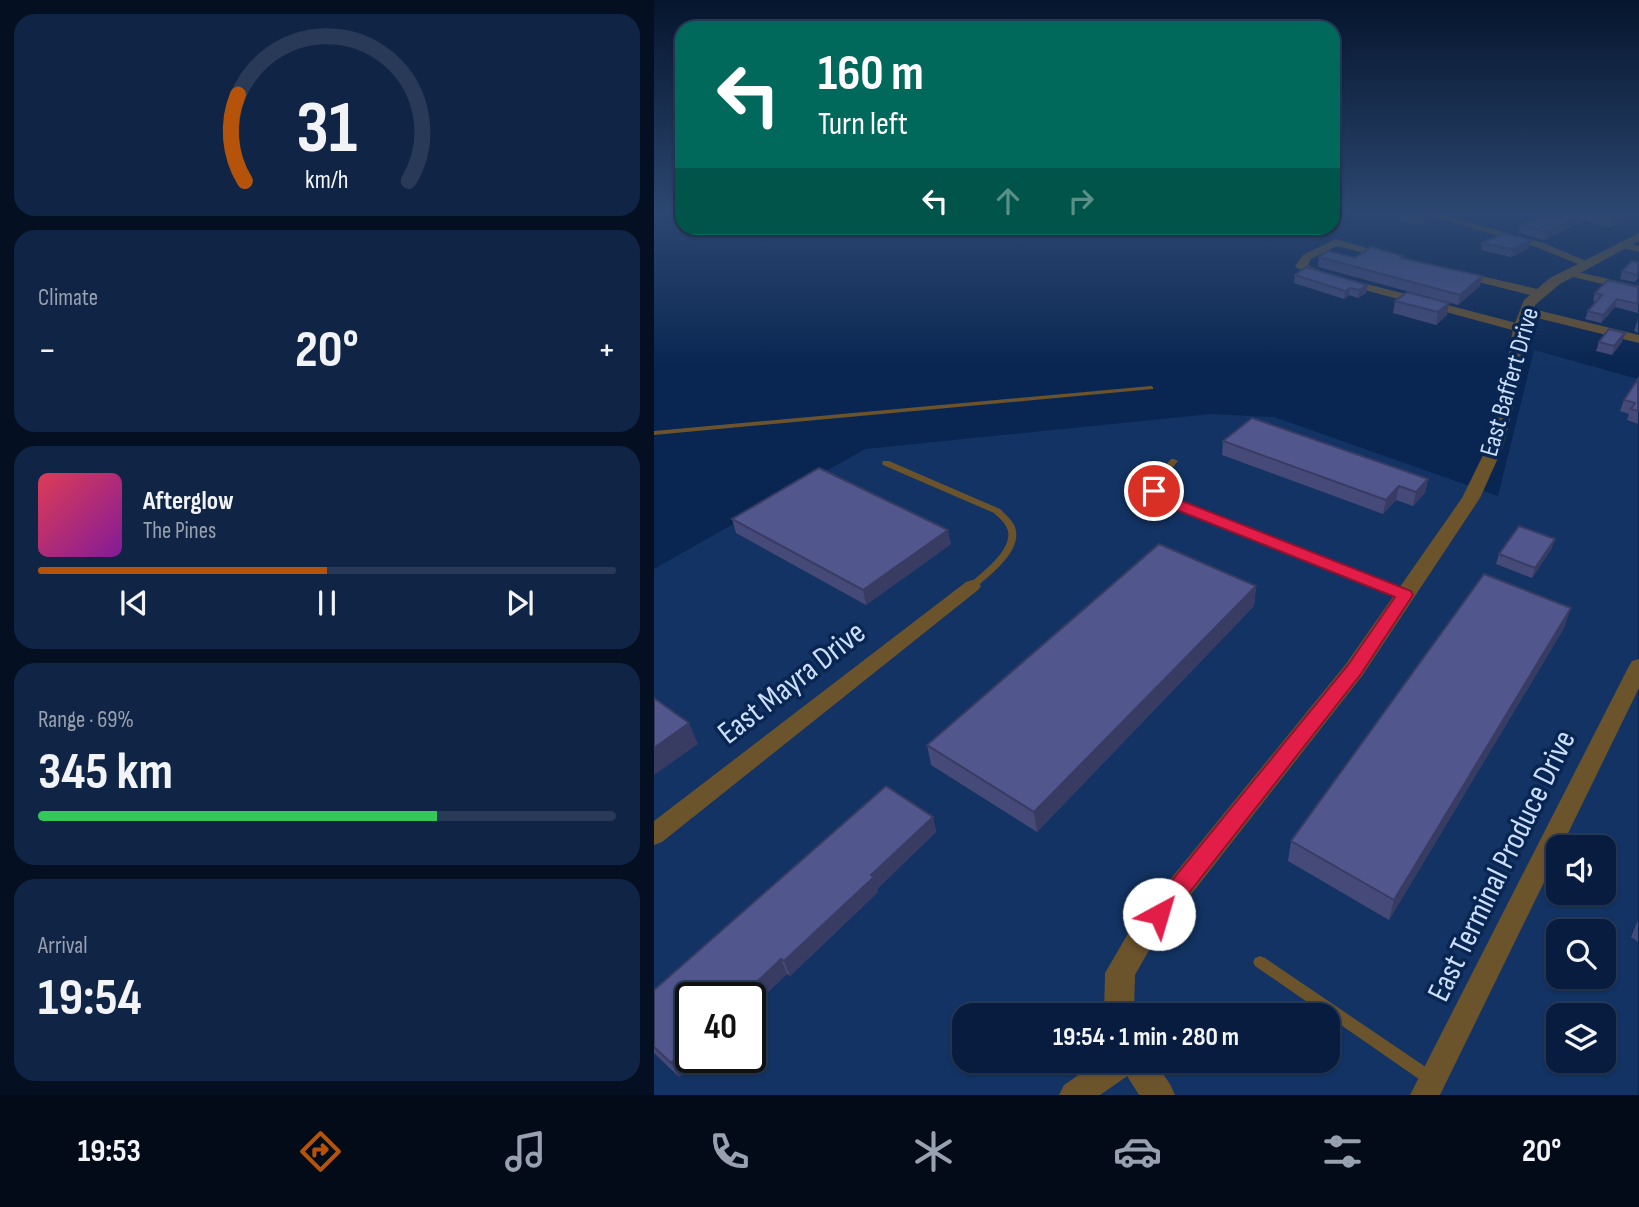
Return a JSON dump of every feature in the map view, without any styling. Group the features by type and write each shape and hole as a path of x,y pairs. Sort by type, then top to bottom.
{"street":[{"path":"1302,265 1321,275 1523,319 1639,339"},
{"path":"1573,265 1639,290"},
{"name":"East Baffert Drive","path":"1119,1003 1120,973 1143,934 1354,670 1471,498 1495,447 1513,377 1523,319 1538,293 1584,265"},
{"path":"1443,270 1538,293"},
{"name":"East Mayra Drive","path":"654,835 972,586"},
{"name":"East Terminal Produce Drive","path":"1429,1088 1639,666"},
{"path":"1074,1095 1107,1073"},
{"path":"1143,1073 1159,1095"}],"lane":[{"path":"654,433 1152,388"},
{"path":"1174,461 1154,491 1177,504 1405,595"},
{"path":"886,463 997,511 1007,518 1012,527 1013,542 996,565 972,586"},
{"path":"1260,962 1429,1088"}],"shaded area":[{"path":"1534,350 1638,379 1638,1095 654,1095 654,569 865,449 1211,414 1274,417 1498,496"}],"building":[{"path":"1349,265 1433,265 1482,276 1460,295"},
{"path":"1628,265 1638,265 1637,275 1622,271"},
{"path":"1306,267 1367,285 1359,290 1350,288 1345,291 1295,275"},
{"path":"1608,280 1638,287 1638,304 1617,299 1603,315 1588,311 1602,295 1595,293"},
{"path":"1407,292 1449,303 1438,312 1395,301"},
{"path":"1609,329 1625,333 1614,346 1599,342"},
{"path":"1638,379 1638,411 1631,409 1635,403 1624,400"},
{"path":"1252,418 1428,479 1416,492 1399,486 1386,500 1223,441"},
{"path":"819,468 948,530 863,590 732,519"},
{"path":"1519,526 1555,539 1535,568 1499,554"},
{"path":"1159,544 1256,586 1034,812 927,745"},
{"path":"1484,574 1571,608 1394,900 1291,841"},
{"path":"654,698 689,723 654,748"},
{"path":"886,786 933,817 871,875 874,877 784,961 781,959 757,982 675,982 675,1059 671,1063 654,1047 654,990"}],"route":[{"path":"1154,491 1177,504 1405,595 1354,670 1159,914"}]}
